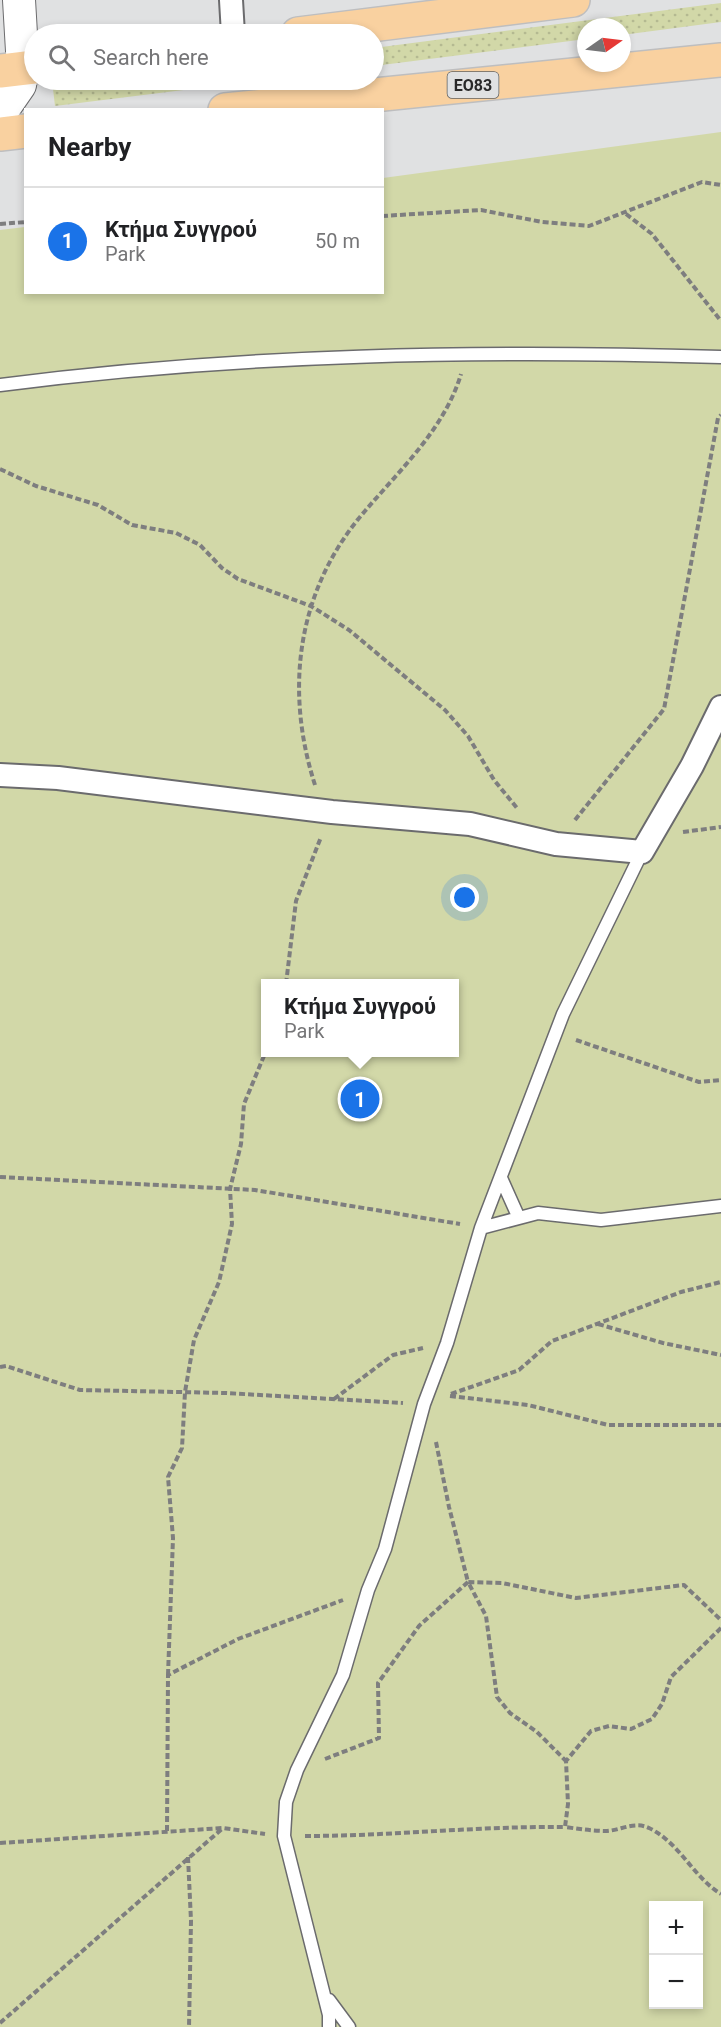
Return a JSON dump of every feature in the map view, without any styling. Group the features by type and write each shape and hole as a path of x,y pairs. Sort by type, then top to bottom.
{"main road":[{"path":"379,24 573,0"},
{"name":"ΕΟ83","path":"245,108 721,60"},
{"path":"0,135 24,131"}],"street":[{"path":"0,114 20,85 19,0"},
{"path":"231,0 232,24"},
{"path":"0,775 58,778 332,812 470,824 556,844 642,852 692,766 721,707"}],"lane":[{"path":"0,385 179,367 322,357 468,354 721,357"},
{"path":"328,2027 329,2015 285,1836 286,1802 297,1770 343,1675 368,1590 385,1549 424,1404 447,1343 481,1228 556,1033 642,852"},
{"path":"501,1178 518,1216"},
{"path":"481,1228 518,1216 538,1213 601,1220 721,1206"},
{"path":"322,1988 349,2027"}],"path":[{"path":"384,216 481,210 542,222 589,226 702,182 721,185"},
{"path":"626,213 652,234 721,321"},
{"path":"0,224 24,222"},
{"path":"287,979 296,901 332,812 312,774 303,744 298,698 301,646 311,606 330,561 363,514 407,465 441,417 459,383 468,354"},
{"path":"556,844 664,709 718,418 721,415"},
{"path":"0,469 36,486 98,506 132,525 176,533 200,545 222,568 238,579 311,606 350,630 445,710 468,736 494,780 518,810"},
{"path":"556,1033 699,1082 721,1080"},
{"path":"167,1831 168,1675 173,1538 168,1477 182,1448 185,1392 194,1341 219,1282 232,1224 230,1189 241,1144 244,1104 264,1057"},
{"path":"0,1177 255,1190 481,1228"},
{"path":"721,1282 681,1292 552,1341 519,1370 446,1396 528,1405 609,1425 721,1425"},
{"path":"597,1324 663,1343 721,1355"},
{"path":"333,1400 393,1355 447,1343"},
{"path":"0,1367 6,1366 80,1390 185,1392 424,1404 439,1450 449,1507 468,1582 486,1616 497,1696 510,1713 537,1732 566,1761 568,1804 565,1827 588,1831 611,1831 633,1825 648,1827 683,1854 708,1886 721,1894"},
{"path":"297,1770 379,1738 378,1683 419,1626 468,1582 502,1583 576,1598 684,1585 721,1620"},
{"path":"168,1675 238,1639 368,1590"},
{"path":"566,1761 591,1731 609,1726 632,1729 652,1719 662,1704 671,1677 721,1628"},
{"path":"0,2023 188,1856 223,1828"},
{"path":"188,1856 191,1921 189,2027"}],"green space":[{"path":"721,3 721,22 631,34 631,18 605,18"},
{"path":"577,22 577,40 384,65 384,47"},
{"path":"53,90 183,90 55,106"},
{"path":"721,132 721,2027 0,2027 0,230 24,227 24,294 384,294 384,178"}],"place":[{"name":"Κτήμα Συγγρού","path":"360,1099"}]}
